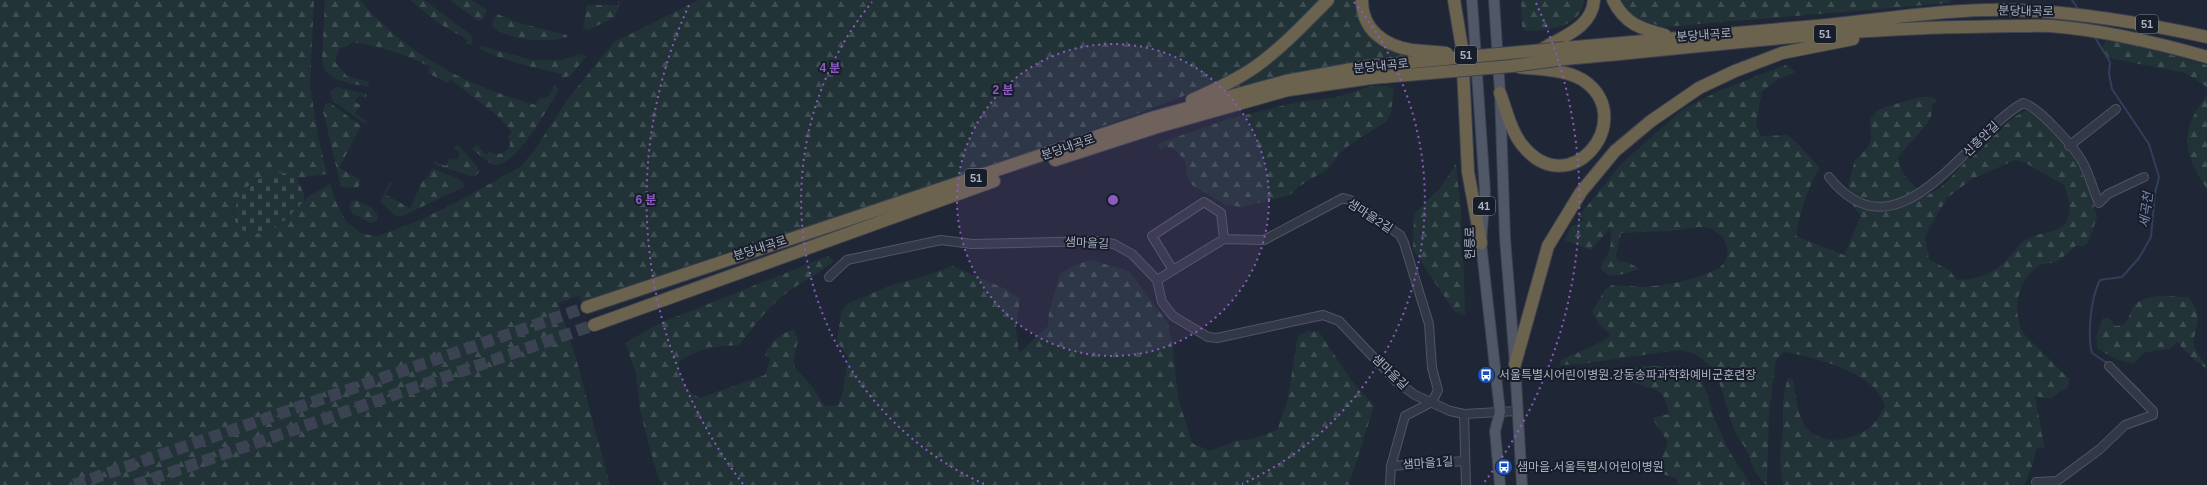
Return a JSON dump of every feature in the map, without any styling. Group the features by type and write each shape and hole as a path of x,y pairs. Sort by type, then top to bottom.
{"highway":[{"path":"1155,117 1227,84 1256,66 1298,30 1328,0"},
{"path":"1362,0 1365,19 1375,34 1388,44 1403,49 1466,52"},
{"path":"1454,0 1466,52 1468,172 1481,243"},
{"path":"1564,48 1583,25 1592,10 1594,0"},
{"path":"1613,0 1623,18 1638,27 1672,37"},
{"name":"분당내곡로","path":"587,307 1155,117 1286,81 1370,72 1512,66 1564,48 1672,37 1778,30 1944,14 2012,10 2081,15 2133,21 2207,37"},
{"name":"분당내곡로","path":"594,325 931,202 1116,140 1288,90 1466,52 1544,48 1731,44 1832,33 1923,28 2051,26 2151,43 2207,56"},
{"path":"1515,364 1548,246 1580,192 1615,151 1650,121 1700,88 1735,71 1782,53 1835,41 1923,28"},
{"path":"1500,93 1522,145 1533,156 1552,165 1573,164 1588,156 1599,138 1605,119 1601,101 1588,83 1577,76 1564,73 1512,66"}],"main road":[{"name":"헌릉로","path":"1472,0 1485,191 1481,243 1500,412 1495,431 1500,485"},
{"name":"41","path":"1494,0 1500,93 1505,238 1515,364 1522,485"}],"street":[{"name":"신흥안길","path":"1829,177 1838,188 1853,200 1874,206 1894,205 1911,198 1934,185 2006,114 2023,103 2031,105 2040,112 2082,162 2099,203 2108,194 2144,177"},
{"path":"2069,146 2116,109"},
{"name":"샘마을2길","path":"1224,239 1264,240 1343,198 1350,200 1400,235 1429,324 1432,368 1438,390 1432,402"},
{"path":"1157,280 1224,239 1221,213 1204,202 1152,236 1173,270"},
{"name":"샘마을길","path":"829,277 847,260 941,240 972,244 1095,240 1114,244 1132,254 1157,280 1162,302 1173,316 1208,337 1217,338 1323,315 1332,317 1339,321 1397,382 1415,395 1464,414 1517,410"},
{"path":"2036,482 2057,481 2073,472 2100,450 2125,425 2153,415 2153,411 2109,366"},
{"name":"샘마을1길","path":"1390,485 1391,466 1405,416 1432,402"},
{"path":"1464,414 1466,485"},
{"name":"샘마을1길","path":"1391,466 1465,461"}],"green space":[{"path":"0,0 314,0 310,86 318,136 327,174 297,178 292,175 241,195 233,215 236,223 278,226 308,197 330,184 337,204 346,221 361,233 378,236 418,221 455,203 520,167 534,151 567,100 614,42 699,0 1321,0 1292,32 1265,53 1229,75 1192,93 964,174 581,302 579,296 558,303 576,358 610,485 0,485"},
{"path":"325,0 360,0 378,20 418,52 462,78 486,88 536,105 538,99 548,97 554,86 558,88 558,92 534,131 519,150 503,163 497,165 491,164 472,149 477,145 486,155 489,152 496,154 504,153 510,146 508,136 512,132 498,116 450,79 447,83 428,73 430,67 392,51 352,42 348,46 339,49 335,62 347,76 369,82 368,87 347,83 333,77 328,73 324,68 322,61"},
{"path":"410,0 424,0 471,35 473,39 472,45 467,43 468,40 438,23"},
{"path":"450,0 471,0 487,10 483,19 478,21"},
{"path":"618,0 620,2 615,17 588,30 583,29 587,5 618,5"},
{"path":"1336,0 1358,0 1363,24 1367,33 1373,39 1380,45 1389,49 1413,54 1327,67 1225,91 1300,36"},
{"path":"1521,0 1584,0 1582,9 1577,17 1570,22 1552,29 1524,31 1522,26"},
{"path":"1617,0 1951,0 1950,3 1664,27 1633,18"},
{"path":"497,14 519,23 567,35 567,38 529,40 502,33 493,28 492,24"},
{"path":"2106,40 2146,48 2207,65 2207,87 2185,73 2109,58 2102,49"},
{"path":"481,46 532,60 561,60 582,54 586,57 570,76 561,78 561,74 520,64 490,54 480,49"},
{"path":"1785,65 1796,72 1776,80 1762,92 1756,124 1761,136 1787,135 1796,142 1820,168 1811,183 1805,200 1796,236 1844,255 1861,216 1853,206 1848,185 1855,160 1868,147 1871,139 1870,119 1878,110 1921,97 1931,97 1938,100 1932,105 1931,117 1927,124 1898,157 1904,174 1912,184 1926,196 1944,185 1966,161 1978,153 1998,131 2016,116 2027,110 2055,134 2072,155 2090,189 2097,218 2087,244 2082,247 2077,245 2055,262 2040,265 2032,271 2021,287 2018,296 2018,316 2024,334 2069,379 2068,388 2061,391 2051,399 2035,396 2045,450 2043,447 2036,448 2033,464 2024,485 1783,485 1781,461 1783,406 1788,378 1793,379 1798,409 1805,426 1811,432 1826,439 1842,439 1859,434 1877,420 1885,406 1879,394 1870,384 1857,375 1827,362 1797,354 1784,352 1776,360 1769,413 1767,485 1757,475 1747,451 1734,430 1722,390 1711,368 1693,353 1679,350 1580,364 1561,365 1560,361 1599,343 1611,335 1599,324 1592,311 1605,290 1612,285 1643,287 1671,284 1701,276 1718,269 1725,262 1728,250 1722,236 1712,229 1700,227 1671,231 1621,233 1616,256 1618,261 1629,263 1640,269 1616,276 1608,275 1601,269 1610,247 1610,228 1591,250 1564,240 1571,227 1585,219 1579,216 1621,164 1683,109 1721,90","holes":["2015,160 2024,162 2064,185 2069,208 2067,221 2064,225 2054,231 2028,238 2020,244 1999,267 1981,277 1957,280 1950,271 1929,259 1925,236 1947,198 1972,179"]},
{"path":"1372,86 1386,86 1394,89 1391,113 1386,122 1352,143 1338,155 1328,169 1298,187 1290,195 1242,207 1226,205 1192,185 1187,175 1185,160 1175,150 1165,146 1161,150 1157,144 1228,119 1297,102 1333,98"},
{"path":"336,87 367,94 365,98 360,95 355,100 356,103 361,105 355,114 367,121 365,124 332,100 330,92"},
{"path":"2207,95 2207,189 2193,163 2187,142 2188,131 2192,120"},
{"path":"326,103 330,103 361,126 339,168 361,180 358,188 341,187 323,111"},
{"path":"457,144 478,167 479,172 474,177 433,164 434,161 446,166 450,158 454,160 459,158 459,152 454,149"},
{"path":"1456,164 1461,212 1461,244 1464,270 1465,316 1454,311 1413,250 1414,214 1441,187"},
{"path":"432,168 463,181 464,187 400,217 395,215 380,202 390,182 392,183 386,195 410,208 423,180 426,180"},
{"path":"273,173 285,173 297,178 304,194 304,201 282,222 266,232 255,233 241,229 237,225 235,213 236,206 242,193 252,183"},
{"path":"356,200 371,207 378,216 377,221 370,223 352,213 349,206 352,201"},
{"path":"828,256 834,261 790,290 775,302 739,345 708,349 694,353 679,362 680,374 687,388 700,398 765,375 770,359 765,355 767,350 780,336 794,329 798,340 794,360 795,368 810,384 825,406 838,405 843,391 848,358 837,342 841,313 847,304 894,284 919,278 953,266 1008,290 1020,299 1016,328 1019,353 1048,326 1049,312 1060,274 1075,265 1091,260 1129,271 1168,323 1173,349 1178,397 1192,443 1210,451 1235,441 1253,439 1277,430 1287,402 1298,336 1308,331 1319,332 1352,381 1374,406 1349,485 663,485 658,477 648,442 640,409 636,373 625,343 658,324"},
{"path":"2160,296 2188,297 2197,311 2198,316 2194,336 2194,347 2207,369 2191,357 2177,342 2170,349 2145,352 2133,364 2116,359 2098,349 2096,337 2103,318 2109,318 2115,326 2121,325 2125,323 2134,305 2138,302"},
{"path":"1646,366 1685,367 1695,370 1705,388 1714,418 1729,451 1751,485 1679,485 1676,478 1656,472 1668,442 1652,418 1669,414 1666,403 1663,396 1655,389 1637,384 1630,380 1621,370"}],"waterway":[{"name":"세곡천","path":"2072,0 2078,9"},
{"name":"세곡천","path":"2094,36 2110,62 2109,74 2112,89 2149,144 2159,177 2155,193 2151,237 2139,258 2122,277 2100,280 2094,296 2090,326 2092,353 2107,363"},
{"name":"세곡천","path":"2119,371 2140,391"}],"tunnel":[{"path":"74,485 587,307"},
{"path":"135,485 594,325"}],"place":[{"name":"서울특별시어린이병원.강동송파과학화예비군훈련장","path":"1486,375"},
{"name":"샘마을.서울특별시어린이병원","path":"1504,467"}]}
